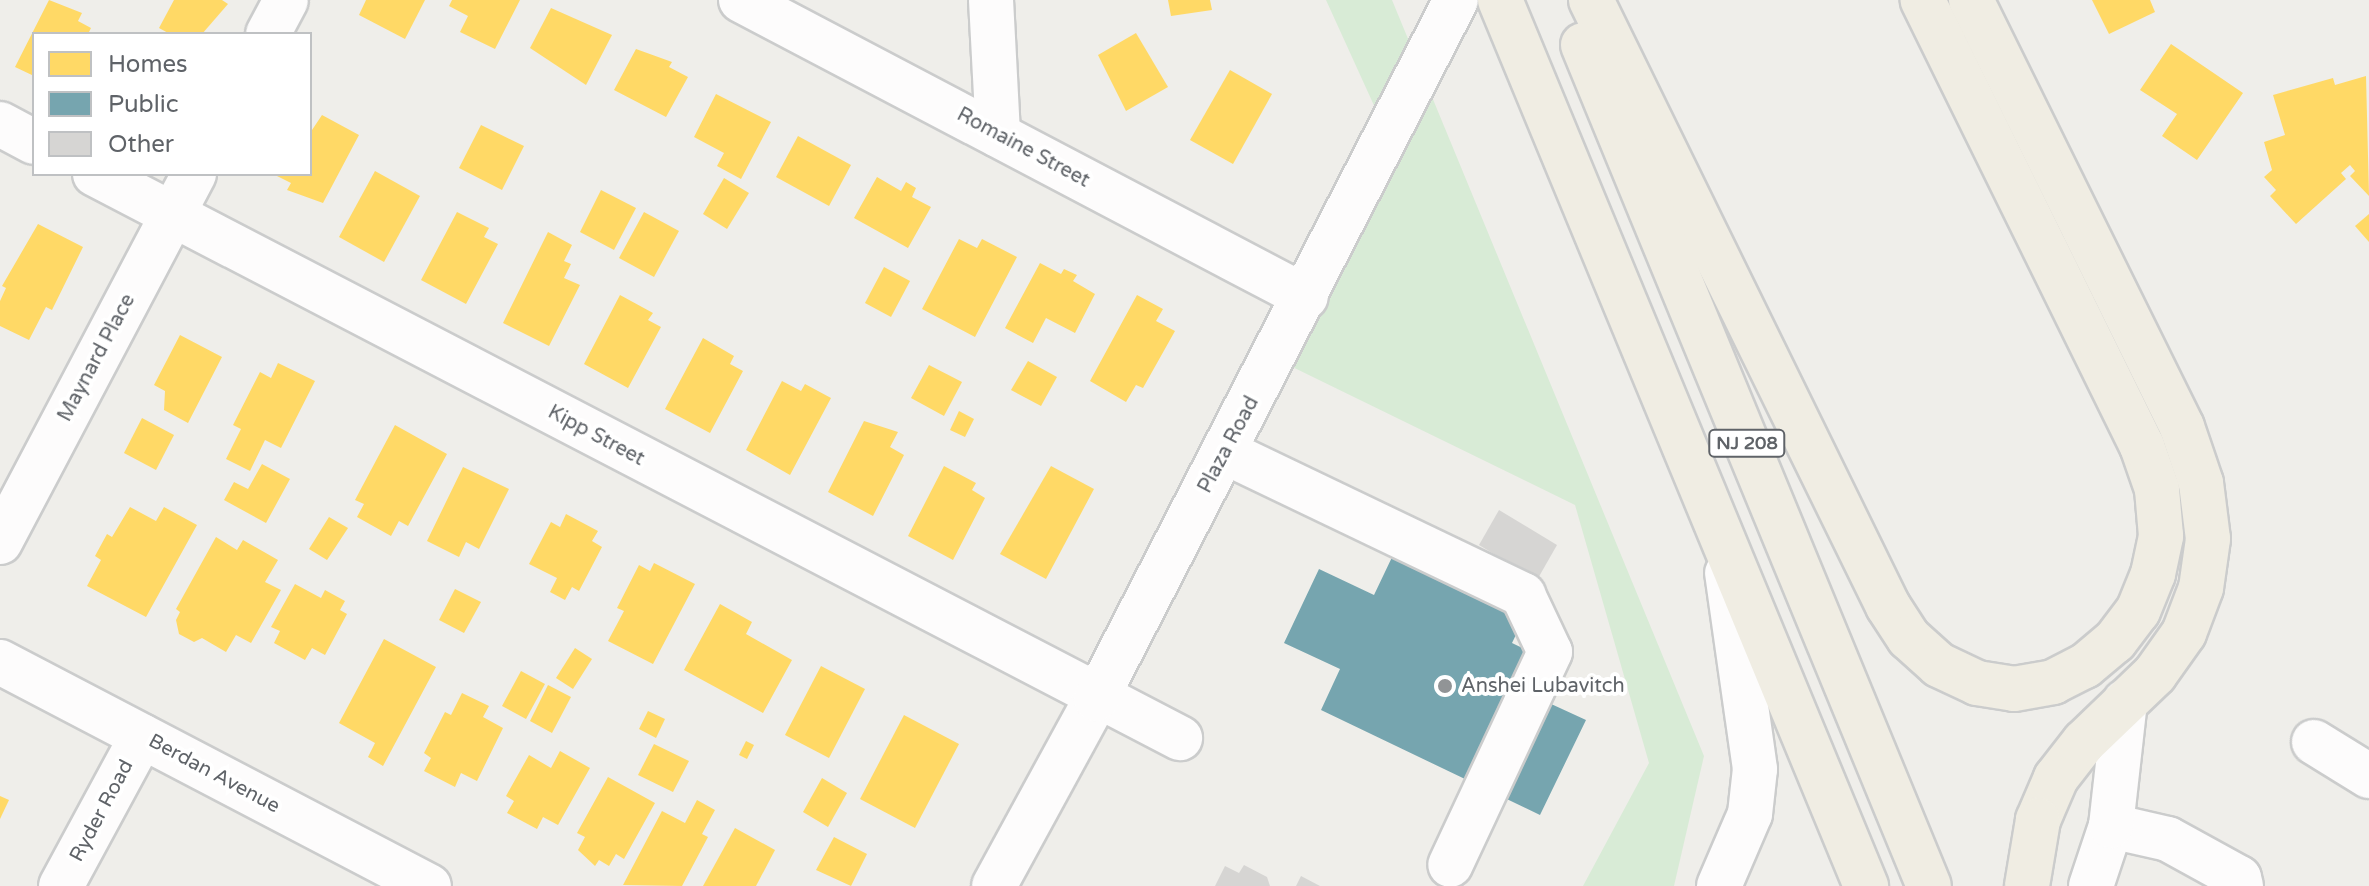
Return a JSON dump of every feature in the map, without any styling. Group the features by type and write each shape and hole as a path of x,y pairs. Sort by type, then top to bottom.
{"highway":[{"name":"NJ 208","path":"1500,0 1866,886"},
{"name":"NJ 208","path":"1565,0 1929,886"},
{"path":"1591,0 1888,606 1909,638 1939,665 1977,683 2014,689 2053,682 2085,666 2115,641 2138,611 2161,536 2157,489 2142,446 1923,0"},
{"path":"1971,0 2182,427 2201,483 2208,539 2201,588 2184,633 2155,674 2125,702 2056,778 2038,820 2027,886"}],"street":[{"path":"269,32 286,0"},
{"name":"Romaine Street","path":"741,0 1306,297"},
{"path":"991,0 998,135"},
{"name":"Plaza Road","path":"994,886 1096,699 1306,297 1456,0"},
{"path":"0,124 32,141"},
{"name":"Kipp Street","path":"99,176 1096,699 1180,738"},
{"name":"Maynard Place","path":"0,542 193,176"},
{"path":"1225,452 1523,595 1550,652 1450,865"},
{"path":"1719,886 1750,814 1755,769 1721,535"},
{"name":"Berdan Avenue","path":"0,662 429,886"},
{"path":"2091,886 2111,826 2125,702"},
{"name":"Ryder Road","path":"61,886 142,736"},
{"path":"2314,742 2369,776"},
{"path":"2111,826 2168,839 2239,878 2241,886"}],"green space":[{"path":"1326,0 1392,0 1704,756 1674,886 1583,886 1649,763 1575,505 1274,358 1387,134"}],"building: Homes":[{"path":"49,0 82,13 78,21 91,28 89,32 33,32"},
{"path":"174,0 222,0 228,4 204,32 166,32 159,28"},
{"path":"366,0 425,0 405,39 359,15"},
{"path":"452,0 520,0 495,49 460,32 468,16 449,6"},
{"path":"1168,0 1210,0 1212,10 1171,16"},
{"path":"2092,0 2150,0 2155,12 2109,34"},
{"path":"551,8 612,35 586,85 530,48"},
{"path":"1136,33 1168,87 1126,111 1098,55"},
{"path":"32,34 32,75 15,67"},
{"path":"2171,44 2243,93 2197,160 2162,136 2177,114 2140,90"},
{"path":"636,49 672,62 669,67 688,77 666,117 614,90"},
{"path":"1230,70 1272,94 1233,164 1190,140"},
{"path":"2366,76 2369,196 2350,176 2355,171 2350,165 2341,173 2346,179 2296,224 2270,196 2276,190 2264,177 2272,170 2264,142 2285,135 2273,95 2333,78 2335,85"},
{"path":"716,94 771,122 741,179 717,166 724,153 694,137"},
{"path":"322,115 359,135 323,203 287,190 291,183 277,176 312,176 312,130"},
{"path":"481,125 524,146 502,190 459,168"},
{"path":"798,136 851,165 829,206 776,177"},
{"path":"375,171 420,196 384,262 339,237"},
{"path":"877,177 901,191 906,182 916,188 912,197 931,207 908,248 854,218"},
{"path":"724,178 749,193 727,229 703,214"},
{"path":"601,190 636,208 614,250 580,232"},
{"path":"457,212 489,228 484,237 498,244 466,304 421,280"},
{"path":"644,212 679,231 654,277 619,258"},
{"path":"2369,214 2369,242 2355,226"},
{"path":"38,224 83,247 52,310 46,307 29,340 0,326 0,301 6,288 2,286"},
{"path":"548,232 572,245 564,261 571,264 564,278 580,285 549,346 503,323"},
{"path":"959,239 977,248 982,239 1017,257 975,337 922,309"},
{"path":"1040,263 1061,274 1064,269 1077,275 1073,281 1095,294 1075,333 1046,318 1033,343 1005,328"},
{"path":"884,267 910,281 891,317 865,303"},
{"path":"620,295 653,313 648,320 661,327 628,388 584,364"},
{"path":"1137,295 1163,309 1156,321 1175,331 1143,388 1136,385 1126,402 1090,381"},
{"path":"180,335 222,357 188,423 164,410 165,391 154,385"},
{"path":"703,338 734,356 730,364 743,371 710,433 665,409"},
{"path":"1028,361 1057,377 1041,406 1011,390"},
{"path":"278,363 315,381 281,448 265,440 250,471 226,459 241,429 233,425 260,372 271,378"},
{"path":"929,365 962,382 944,416 911,398"},
{"path":"782,381 801,391 805,384 831,398 790,475 746,450"},
{"path":"959,411 974,419 965,437 950,430"},
{"path":"142,418 174,435 156,470 124,453"},
{"path":"864,421 898,432 890,447 904,455 873,516 828,492"},
{"path":"395,425 447,454 408,526 399,521 391,536 357,517 364,504 355,500"},
{"path":"262,464 290,479 266,523 224,500 234,482 248,489"},
{"path":"944,466 976,483 972,490 985,498 953,560 908,536"},
{"path":"1051,466 1094,489 1046,579 1000,554"},
{"path":"463,467 509,489 479,549 466,542 459,557 427,541"},
{"path":"130,507 156,521 164,507 197,525 146,617 87,586 101,560 95,556 107,534 112,537"},
{"path":"566,514 598,531 592,541 602,547 579,591 572,587 565,600 550,592 557,578 529,564 551,522 560,527"},
{"path":"329,517 348,528 327,560 309,549"},
{"path":"216,537 237,550 243,540 278,560 265,582 281,590 251,643 236,635 226,652 202,638 194,642 179,634 176,620 180,612 176,609"},
{"path":"654,563 695,584 653,664 608,641 624,611 617,608 639,565 650,571"},
{"path":"295,584 321,598 325,590 345,601 340,610 347,614 325,655 312,648 305,660 274,643 280,631 271,627"},
{"path":"455,589 481,602 464,633 439,620"},
{"path":"720,604 752,622 746,634 792,660 763,713 684,670"},
{"path":"384,639 436,667 383,766 368,757 375,743 339,723"},
{"path":"575,648 592,659 573,689 556,678"},
{"path":"821,666 865,689 829,758 785,735"},
{"path":"521,671 545,684 526,719 502,706"},
{"path":"548,685 571,697 552,733 530,721"},
{"path":"462,693 489,706 483,717 503,728 477,781 461,773 455,787 424,771 431,758 424,753 445,712 451,715"},
{"path":"648,711 665,719 656,738 639,729"},
{"path":"904,715 959,744 915,828 860,799"},
{"path":"746,741 754,745 747,759 739,755"},
{"path":"654,744 689,761 673,792 638,775"},
{"path":"560,751 590,768 558,825 543,817 537,829 507,813 514,801 506,796 529,755 551,768"},
{"path":"608,777 655,803 624,859 616,854 609,866 599,860 595,866 578,850 585,837 577,833"},
{"path":"822,778 847,793 828,827 803,812"},
{"path":"0,796 9,800 0,819"},
{"path":"697,800 715,810 702,834 708,837 682,886 623,885 662,811 685,823"},
{"path":"735,828 775,850 756,886 703,886"},
{"path":"834,837 867,854 851,886 816,870"}],"building: Public":[{"name":"Anshei Lubavitch","path":"1394,553 1525,616 1512,643 1565,669 1549,703 1586,720 1540,815 1321,710 1340,669 1284,643 1319,569 1374,595"}],"building: Other":[{"path":"1499,510 1557,545 1537,580 1479,545"},
{"path":"1244,865 1267,877 1270,886 1215,886 1225,866 1239,873"},
{"path":"1301,876 1320,886 1296,886"}],"place":[{"name":"Anshei Lubavitch","path":"1445,686"}]}
